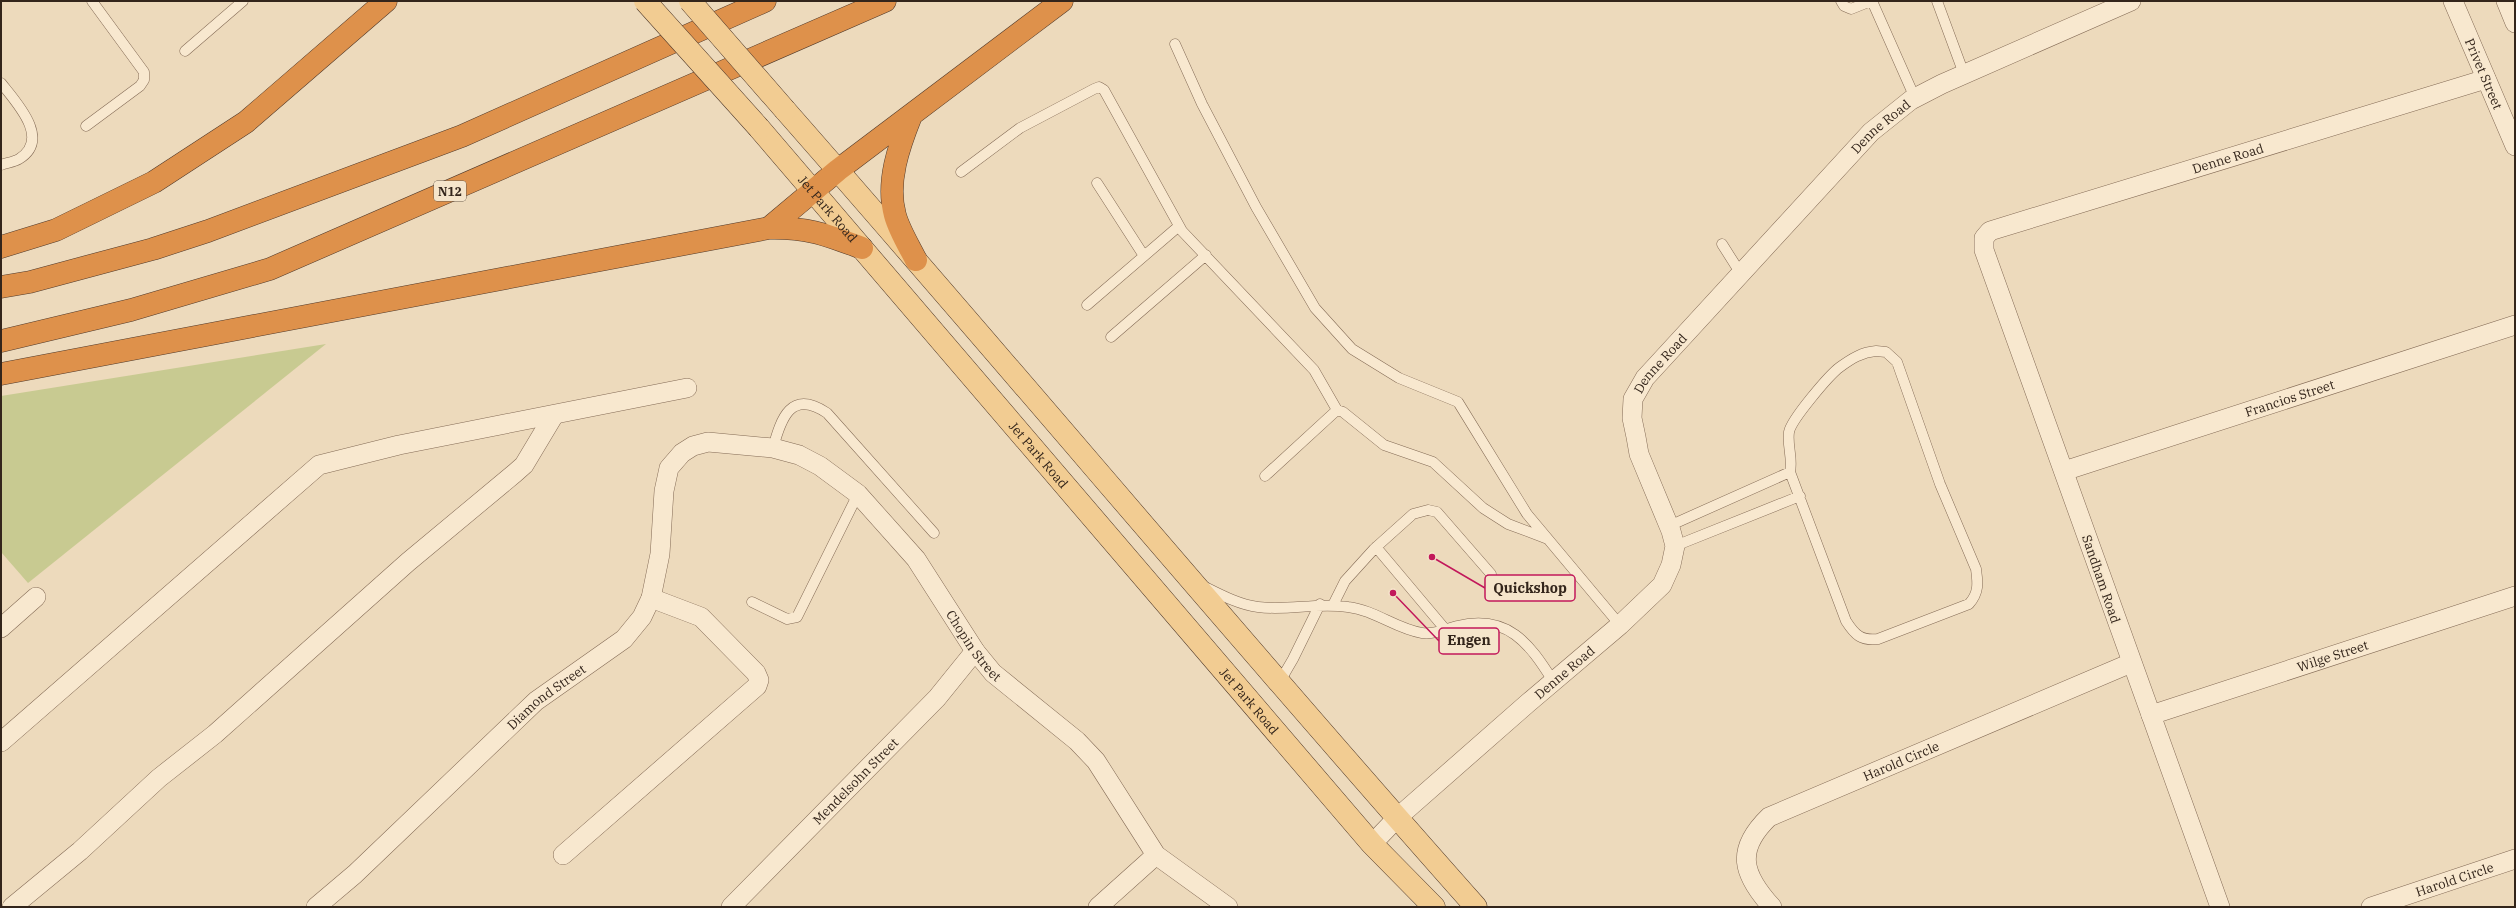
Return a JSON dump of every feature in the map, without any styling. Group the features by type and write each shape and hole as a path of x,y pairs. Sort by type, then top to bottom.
{"highway":[{"path":"1,247 56,230 154,182 246,122 386,1"},
{"path":"1,286 30,282 145,251 216,228 462,136 765,1"},
{"name":"N12","path":"1,341 131,310 270,270 885,1"},
{"path":"769,228 838,170 1062,1"},
{"path":"911,116 898,152 893,180 895,215 916,260"},
{"path":"1,374 769,228 795,227 815,230 862,248"}],"main road":[{"name":"Jet Park Road","path":"645,1 759,128 1372,844 1434,907"},
{"path":"690,1 1195,582 1279,683 1476,907"}],"street":[{"name":"Denne Road","path":"1372,844 1397,818 1553,681 1620,625 1662,585 1671,565 1675,546 1669,526 1640,454 1632,418 1634,399 1645,378 1871,132 1915,98 1964,74 2131,1"},
{"name":"Privet Street","path":"2452,1 2515,146"},
{"path":"2506,1 2515,23"},
{"name":"Denne Road","path":"1984,250 1984,238 1990,231 2486,79"},
{"name":"Sandham Road","path":"1984,250 2064,471 2131,663 2220,907"},
{"name":"Francios Street","path":"2064,471 2515,325"},
{"path":"1,742 319,465 399,445 687,388"},
{"path":"12,907 80,851 159,778 215,734 408,562 515,473 524,464 554,415"},
{"name":"Chopin Street","path":"693,446 708,442 774,448 799,455 840,480 858,494 916,559 975,651 993,673 1086,749 1120,797 1156,855 1228,907"},
{"name":"Diamond Street","path":"316,907 355,874 536,701 624,639 642,617 652,598 660,554 665,481 669,468 675,460 693,446"},
{"name":"Wilge Street","path":"2151,715 2515,596"},
{"path":"1,628 36,597"},
{"path":"563,855 757,686 759,680 756,674 701,617 652,598"},
{"name":"Mendelsohn Street","path":"731,907 937,698 975,651"},
{"name":"Harold Circle","path":"1772,907 1756,890 1745,864 1747,846 1755,831 1768,817 2131,663"},
{"path":"1098,907 1156,855"},
{"name":"Harold Circle","path":"2371,907 2515,859"}],"lane":[{"path":"86,126 140,86 144,80 144,72 92,1"},
{"path":"185,51 243,1"},
{"path":"1841,1 1844,6 1851,8 1872,1 1915,98"},
{"path":"1937,1 1964,74"},
{"path":"1174,44 1202,104 1256,207 1315,308 1352,349 1399,378 1458,402 1507,484 1527,514 1620,625"},
{"path":"1,83 26,114 32,136 29,148 19,159 1,165"},
{"path":"961,172 1020,128 1099,87 1104,90 1179,226 1314,370 1337,410 1343,412 1384,445 1433,462 1483,508 1508,524 1550,540"},
{"path":"1097,183 1144,256"},
{"path":"1087,305 1179,226"},
{"path":"1722,244 1742,274"},
{"path":"1111,337 1206,255"},
{"path":"1868,352 1886,352 1897,362 1940,484 1976,568 1977,592 1969,604 1878,639 1860,638 1846,622 1800,496 1790,472 1793,461 1789,432 1793,420 1838,368 1868,352"},
{"path":"774,448 780,422 787,410 800,406 816,406 827,413 934,533"},
{"path":"1265,476 1337,410"},
{"path":"1669,526 1790,472"},
{"path":"752,602 787,619 797,617 858,494"},
{"path":"1675,546 1800,496"},
{"path":"1333,605 1345,581 1376,547 1413,514 1428,510 1437,512 1491,574 1490,588"},
{"path":"1376,547 1445,629"},
{"path":"1195,582 1232,599 1257,607 1281,608 1320,604 1333,605 1362,610 1419,633 1435,632 1473,623 1501,627 1515,634 1533,650 1553,681"},
{"path":"1279,683 1294,659 1320,604"}],"green space":[{"path":"326,344 28,583 1,552 1,396"}],"place":[{"name":"Quickshop","path":"1432,557"},
{"name":"Engen","path":"1393,593"}]}
